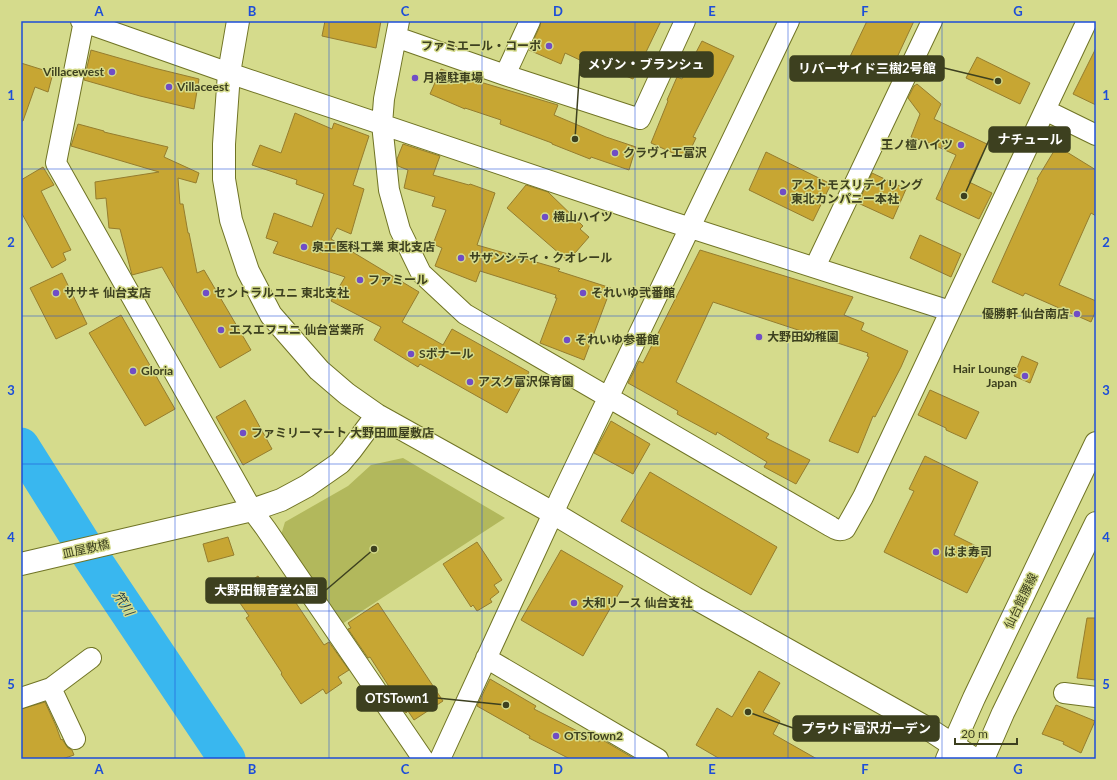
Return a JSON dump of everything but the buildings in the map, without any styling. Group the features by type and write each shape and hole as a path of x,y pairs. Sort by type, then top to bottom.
{"street":[{"path":"423,759 252,510 56,163 83,21 229,73 690,227 950,311"},
{"path":"238,21 229,73 224,144 224,179 231,220 248,271 271,315 319,370 347,394 376,415 553,513 695,598 927,728 950,752 974,759"},
{"path":"505,75 530,21"},
{"path":"685,21 640,119 505,75 397,29 384,99 382,124 389,190 400,230 421,273 465,314 838,530 845,529 863,497 1087,21"},
{"path":"440,759 553,513 789,21"},
{"path":"815,267 932,21"},
{"path":"1045,110 1096,135"},
{"name":"皿屋敷橋","path":"25,563 252,510 281,500 306,486 340,463 376,415"},
{"name":"仙台館腰線","path":"950,752 974,698 1096,443"},
{"path":"983,759 1003,713 1096,524"},
{"path":"21,698 51,688 91,658"},
{"path":"486,658 658,759"},
{"path":"51,688 75,739"},
{"path":"1064,693 1096,697"}],"green space":[{"path":"403,458 505,518 342,624 281,535 285,522 348,486 371,465"}],"waterway":[{"name":"笊川","path":"21,446 82,543 227,759"}],"place":[{"name":"ファミエール・コーポ","path":"549,46"},
{"name":"Villacewest","path":"112,72"},
{"name":"月極駐車場","path":"415,78"},
{"name":"リバーサイド三樹2号館","path":"998,81"},
{"name":"Villaceest","path":"169,87"},
{"name":"メゾン・ブランシュ","path":"575,139"},
{"name":"王ノ檀ハイツ","path":"961,145"},
{"name":"クラヴィエ富沢","path":"615,153"},
{"name":"アストモスリテイリング 東北カンパニー本社","path":"783,192"},
{"name":"ナチュール","path":"964,196"},
{"name":"横山ハイツ","path":"545,217"},
{"name":"泉工医科工業 東北支店","path":"304,247"},
{"name":"サザンシティ・クオレール","path":"461,258"},
{"name":"ファミール","path":"360,280"},
{"name":"ササキ 仙台支店","path":"56,293"},
{"name":"セントラルユニ 東北支社","path":"206,293"},
{"name":"それいゆ弐番館","path":"583,293"},
{"name":"優勝軒 仙台南店","path":"1077,314"},
{"name":"エスエフユニ 仙台営業所","path":"221,330"},
{"name":"大野田幼稚園","path":"759,337"},
{"name":"それいゆ参番館","path":"567,340"},
{"name":"Sボナール","path":"411,354"},
{"name":"Gloria","path":"133,371"},
{"name":"Hair Lounge Japan","path":"1025,376"},
{"name":"アスク富沢保育園","path":"470,382"},
{"name":"ファミリーマート 大野田皿屋敷店","path":"243,433"},
{"name":"大野田観音堂公園","path":"374,549"},
{"name":"はま寿司","path":"936,552"},
{"name":"大和リース 仙台支社","path":"574,603"},
{"name":"OTSTown1","path":"506,705"},
{"name":"プラウド富沢ガーデン","path":"748,712"},
{"name":"OTSTown2","path":"556,736"}]}
